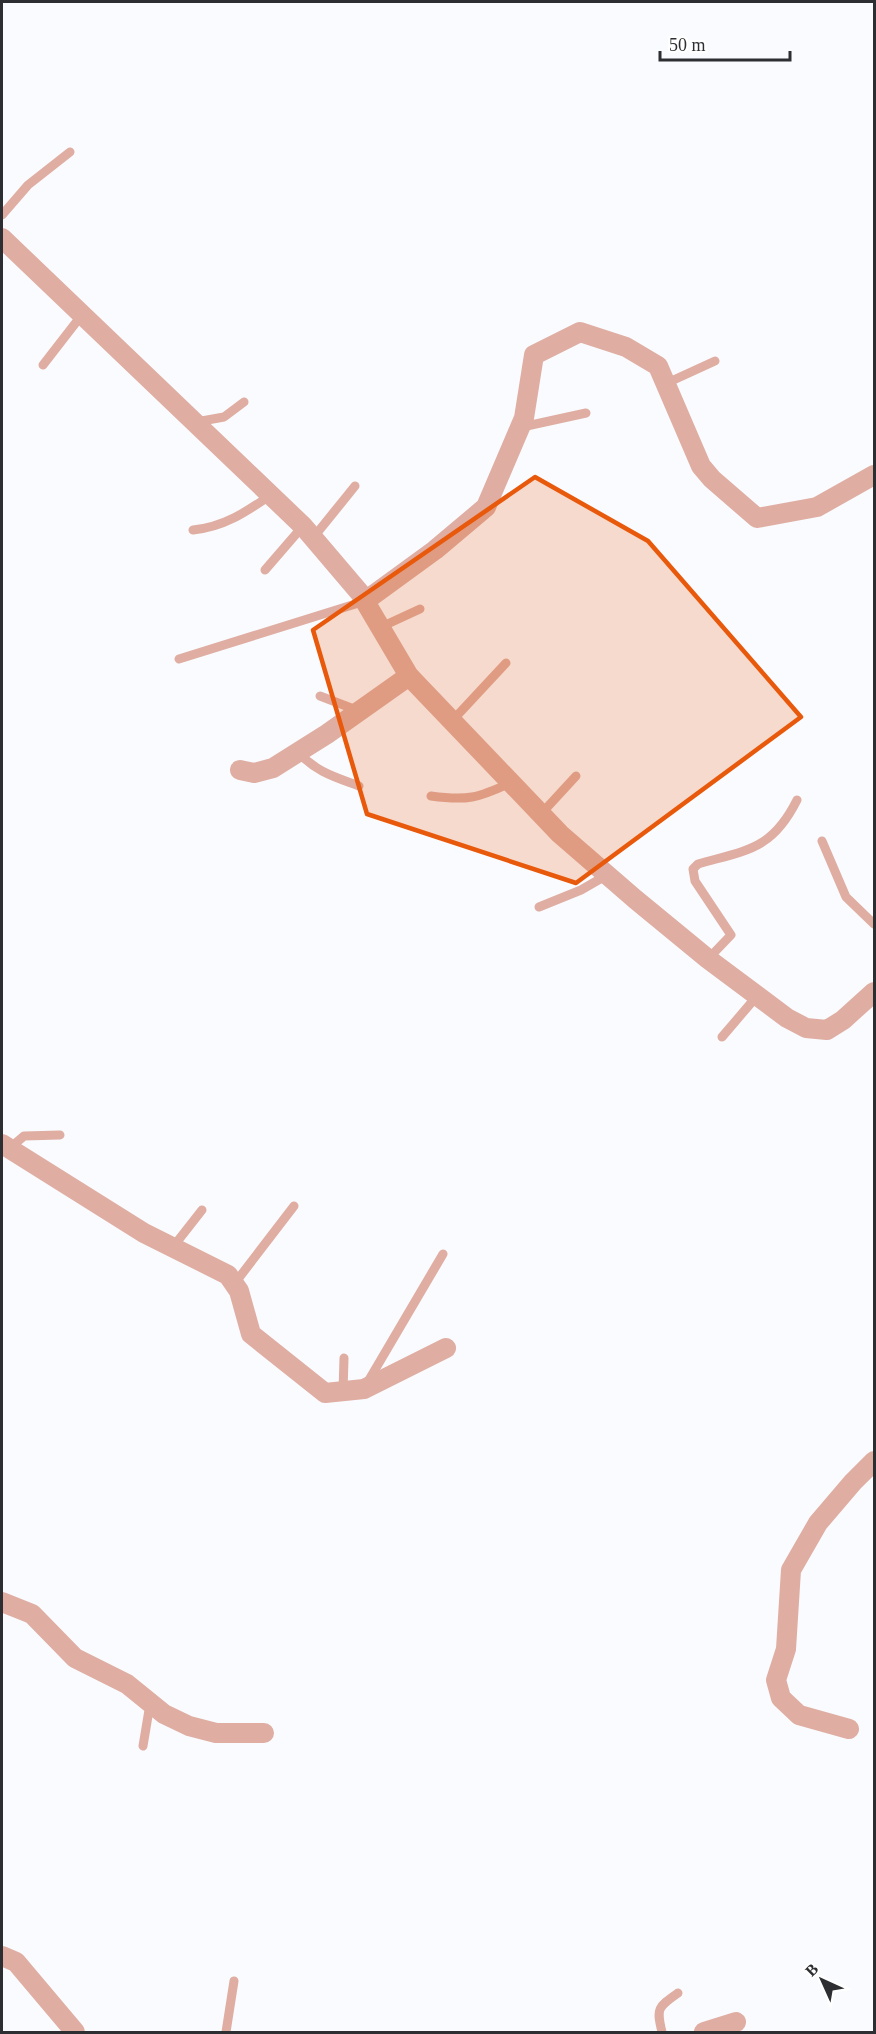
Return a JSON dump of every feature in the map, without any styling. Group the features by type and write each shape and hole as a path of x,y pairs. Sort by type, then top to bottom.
{"street":[{"path":"2,238 308,532 365,602 409,676 510,783 607,875 708,959 787,1018 806,1028 826,1030 843,1020 874,992"},
{"path":"365,602 435,550 486,507 520,428 526,408 534,355 580,332 638,354 658,366 701,466 757,518 817,507 874,475"},
{"path":"240,770 262,772 298,752 409,676"},
{"path":"6,1146 144,1233 228,1275 235,1282 247,1325 258,1342 325,1393 364,1389 446,1348"},
{"path":"849,1729 794,1711 781,1698 776,1680 786,1649 792,1570 818,1523 874,1461"},
{"path":"2,1602 32,1614 75,1658 127,1684 164,1714 202,1730 216,1733 264,1733"},
{"path":"2,1956 16,1962 75,2032"},
{"path":"704,2032 736,2022"}],"lane":[{"path":"2,215 28,185 70,152"},
{"path":"43,364 81,316"},
{"path":"667,383 715,361"},
{"path":"196,422 224,417 244,402"},
{"path":"520,428 586,414"},
{"path":"266,570 355,486"},
{"path":"193,530 210,529 226,523 271,495"},
{"path":"179,658 365,602"},
{"path":"381,627 420,609"},
{"path":"452,721 506,663"},
{"path":"320,696 359,711"},
{"path":"298,752 310,765 323,774 359,786"},
{"path":"541,814 576,776"},
{"path":"431,796 460,800 485,795 510,783"},
{"path":"708,959 731,935 695,881 693,869 698,864 760,845 780,829 797,800"},
{"path":"822,842 846,897 874,924"},
{"path":"539,907 581,890 607,875"},
{"path":"722,1037 757,996"},
{"path":"6,1146 24,1136 60,1135"},
{"path":"235,1282 294,1206"},
{"path":"172,1247 202,1210"},
{"path":"364,1389 443,1254"},
{"path":"343,1392 344,1358"},
{"path":"143,1746 150,1704"},
{"path":"226,2032 234,1981"},
{"path":"662,2032 658,2014 661,2006 678,1993"}],"highlighted area":[{"path":"535,477 648,541 801,717 576,883 367,814 313,630"}]}
